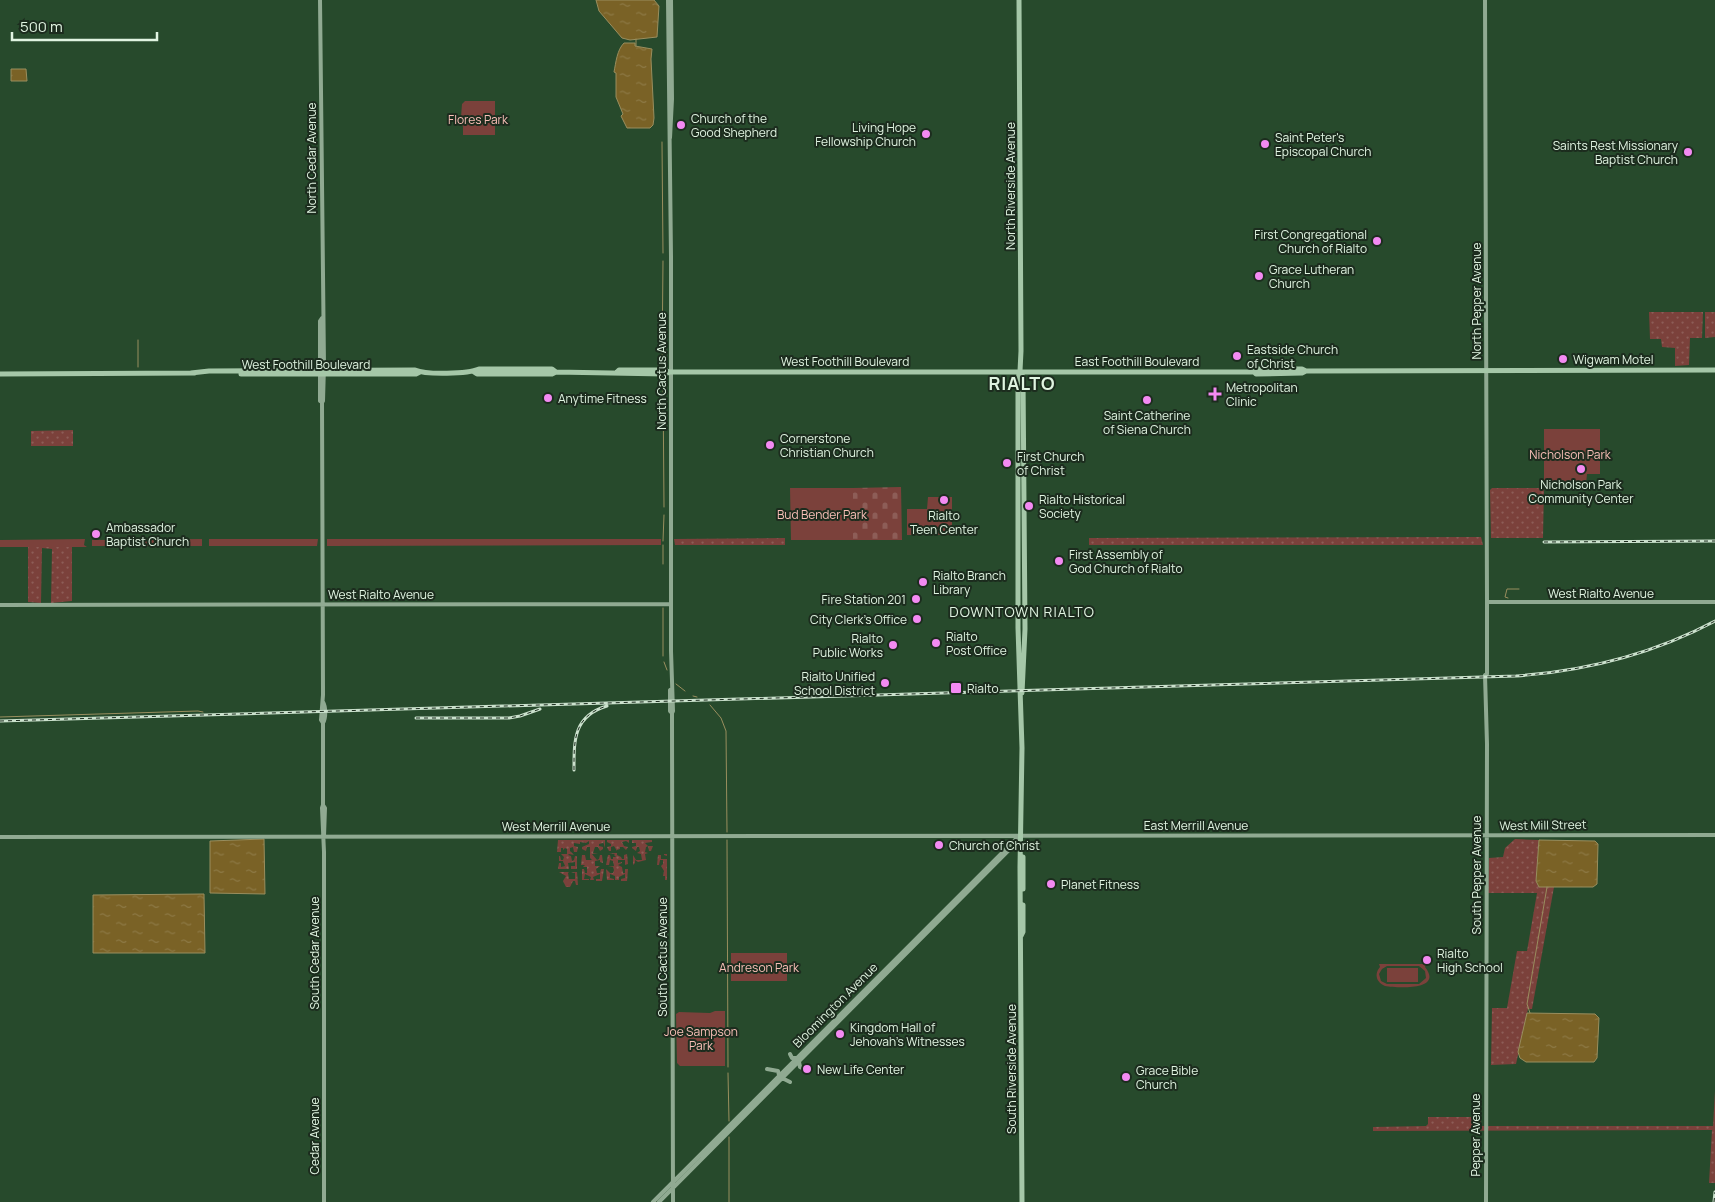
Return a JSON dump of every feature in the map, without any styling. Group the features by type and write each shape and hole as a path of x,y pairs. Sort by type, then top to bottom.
{"main road":[{"name":"North Cedar Avenue","path":"320,0 324,339 322,372"},
{"name":"North Cactus Avenue","path":"670,0 668,99 670,138 671,604"},
{"name":"North Riverside Avenue","path":"1020,0 1020,371 1018,378 1021,570"},
{"name":"North Pepper Avenue","path":"1485,0 1487,602"},
{"name":"North Cedar Avenue","path":"323,317 320,321 323,401 323,604"},
{"path":"320,327 322,338 324,339"},
{"name":"West Foothill Boulevard","path":"322,372 380,369 420,372 474,372 477,374 552,374 556,372 617,372 619,370 664,370 670,372 1020,371"},
{"path":"361,374 377,372 380,369"},
{"name":"West Foothill Boulevard","path":"474,372 479,369 552,369 556,372"},
{"path":"390,374 393,372 410,372 411,370"},
{"path":"1486,371 1715,370"},
{"name":"East Foothill Boulevard","path":"1020,371 1302,374 1306,371 1486,371"},
{"name":"West Foothill Boulevard","path":"0,374 192,372 416,374 420,372"},
{"name":"South Riverside Avenue","path":"1021,570 1019,681 1021,703 1021,835 1024,876 1023,932 1021,936"},
{"name":"West Rialto Avenue","path":"1487,602 1715,602"},
{"name":"South Pepper Avenue","path":"1485,1068 1487,602"},
{"name":"West Rialto Avenue","path":"0,604 671,604"},
{"name":"South Cedar Avenue","path":"323,604 324,1069"},
{"name":"South Cactus Avenue","path":"671,604 673,690 673,1202"},
{"name":"West Mill Street","path":"1371,835 1715,834"},
{"name":"South Riverside Avenue","path":"1021,835 1022,1202"},
{"name":"East Merrill Avenue","path":"1021,835 1371,835"},
{"name":"West Merrill Avenue","path":"0,837 1021,835"},
{"name":"Bloomington Avenue","path":"654,1202 1012,847 1021,835"},
{"name":"Bloomington Avenue","path":"798,1060 1015,838 1021,835"},
{"path":"1012,847 1020,847"},
{"path":"790,1054 792,1058 798,1060 800,1066 804,1069"},
{"name":"Pepper Avenue","path":"1485,1068 1486,1202"},
{"name":"Cedar Avenue","path":"324,1069 324,1202"},
{"path":"767,1069 778,1071 780,1077 790,1082"},
{"name":"Bloomington Avenue","path":"660,1202 780,1077"},
{"path":"673,1168 677,1172 682,1173"},
{"path":"663,1198 669,1198 673,1202"}],"green space":[{"name":"Flores Park","path":"465,101 495,101 495,135 463,135 460,119 462,104"},
{"path":"1649,312 1703,312 1702,338 1690,338 1689,365 1675,366 1675,348 1662,347 1661,339 1650,339"},
{"path":"1705,312 1715,312 1715,337 1705,338"},
{"name":"Nicholson Park","path":"1544,429 1600,429 1600,474 1587,474 1586,484 1544,485"},
{"path":"73,430 73,446 31,446 31,431"},
{"path":"901,487 902,540 853,540 853,488"},
{"name":"Bud Bender Park","path":"790,488 853,488 853,540 791,540"},
{"path":"1492,488 1544,488 1543,538 1491,538 1490,490"},
{"path":"928,497 952,497 952,535 907,535 907,509 927,509"},
{"path":"1481,537 1483,545 1089,545 1089,538"},
{"path":"785,538 785,545 675,545 674,539"},
{"path":"85,539 84,545 87,547 0,547 0,540"},
{"path":"202,539 202,546 92,546 92,540"},
{"path":"209,539 318,539 317,546 209,546"},
{"path":"327,539 661,539 661,545 327,546"},
{"path":"72,546 72,601 51,603 52,549 42,548 41,603 28,602 28,547"},
{"path":"1515,839 1539,840 1536,881 1539,887 1554,887 1532,1009 1528,1009 1516,1064 1491,1065 1492,1008 1507,1008 1517,951 1527,951 1537,893 1488,893 1489,858 1503,857 1505,848"},
{"path":"558,840 605,840 605,848 603,841 599,846 603,847 603,849 600,851 598,847 595,847 593,853 598,853 592,854 597,860 602,855 603,863 600,860 595,861 595,866 600,866 596,869 597,873 604,869 602,881 596,881 596,879 600,879 600,874 593,877 594,880 590,880 591,877 585,874 584,879 589,880 582,880 582,869 587,873 587,867 581,865 582,855 585,855 586,860 592,860 590,858 590,847 587,847 586,851 582,849 582,847 589,844 589,841 586,843 580,842 580,844 574,843 574,846 578,847 577,852 574,852 573,847 570,848 574,855 568,855 571,856 572,861 577,856 577,869 571,869 571,866 575,866 575,862 568,863 569,869 558,869 559,863 561,863 561,867 565,866 563,861 559,861 559,856 563,860 564,857 561,854 567,854 567,849 563,850 561,848 561,852 557,852"},
{"path":"607,840 629,840 629,843 626,841 622,842 624,846 628,847 626,850 620,847 617,851 614,846 609,851 607,847 611,846 611,844"},
{"path":"632,840 652,840 652,842 645,843 648,846 645,852 648,853 645,854 646,860 638,862 635,860 633,865 633,855 636,860 642,860 641,854 637,853 640,851 639,847 637,847 636,851 632,848 636,846 636,843 632,843"},
{"path":"648,846 653,846 651,851 649,851"},
{"path":"609,853 617,853 622,859 627,854 628,864 625,865 625,860 618,860 618,863 622,863 618,865 622,867 623,873 625,873 625,869 628,869 627,881 621,881 621,879 625,878 625,874 619,877 619,880 615,880 615,876 610,874 610,878 614,880 607,880 606,869 610,873 613,873 614,870 613,867 608,867 614,866 613,861 610,860 609,865 606,865 608,855 613,859 613,857 616,857 615,854"},
{"path":"658,855 661,855 661,859 667,859 667,880 665,880 665,876 663,876 664,871 661,866 663,860 660,860 659,865 657,865"},
{"path":"559,872 569,872 569,879 575,879 575,873 571,872 577,872 578,885 573,881 570,887 566,887 563,881 566,876"},
{"name":"Andreson Park","path":"731,953 787,953 787,981 731,981"},
{"path":"1379,964 1426,964 1425,967 1429,975 1428,980 1424,984 1417,986 1385,986 1377,978 1377,972 1380,967","holes":["1387,966 1419,966 1425,971 1426,978 1419,984 1387,984 1381,981 1379,974"]},
{"path":"1387,968 1418,968 1418,982 1387,982"},
{"name":"Joe Sampson Park","path":"725,1011 725,1066 680,1066 677,1063 676,1014 679,1012 710,1013"},
{"path":"1715,1091 1715,1183 1709,1183 1712,1130 1373,1131 1373,1127 1426,1126 1428,1124 1428,1117 1481,1117 1481,1126 1713,1126"}],"water":[{"path":"596,0 654,0 659,6 657,37 630,40 622,38 599,11"},
{"path":"624,43 635,43 635,46 652,49 654,118 653,125 650,128 627,128 621,116 623,114 616,97 616,73 614,72 618,53"},
{"path":"11,69 26,69 27,81 11,81"},
{"path":"264,839 265,894 210,893 210,841"},
{"path":"1539,840 1595,841 1598,844 1597,884 1593,887 1539,887 1536,881"},
{"path":"204,894 205,953 93,953 93,895"},
{"path":"1527,1013 1595,1014 1599,1018 1597,1058 1594,1062 1526,1062 1520,1058 1518,1052"}],"waterway":[{"path":"636,39 636,46"},
{"path":"662,142 663,253"},
{"path":"662,366 663,261"},
{"path":"138,340 138,367"},
{"path":"663,377 664,507"},
{"path":"663,541 664,515"},
{"path":"663,545 663,564"},
{"path":"1508,598 1505,597 1507,589 1519,589"},
{"path":"663,608 663,656"},
{"path":"664,662 667,670"},
{"path":"676,684 685,691"},
{"path":"693,696 697,697"},
{"path":"710,705 721,718 726,731 727,832"},
{"path":"0,717 203,712"},
{"path":"727,840 728,1067"},
{"path":"1530,1013 1527,1004 1547,887"},
{"path":"728,1073 729,1121"},
{"path":"729,1137 729,1202"}],"railway":[{"path":"1544,542 1715,541"},
{"path":"0,721 1516,676 1567,670 1618,659 1667,643 1715,621"},
{"path":"574,770 575,740 582,723 596,710 607,706"},
{"path":"416,718 509,718 540,709"},
{"path":"1714,1202 1715,1192"}],"place":[{"name":"Church of the Good Shepherd","path":"681,125"},
{"name":"Living Hope Fellowship Church","path":"926,134"},
{"name":"Saint Peter's Episcopal Church","path":"1265,144"},
{"name":"Saints Rest Missionary Baptist Church","path":"1688,152"},
{"name":"First Congregational Church of Rialto","path":"1377,241"},
{"name":"Grace Lutheran Church","path":"1259,276"},
{"name":"Eastside Church of Christ","path":"1237,356"},
{"name":"Wigwam Motel","path":"1563,359"},
{"name":"Metropolitan Clinic","path":"1215,394"},
{"name":"Anytime Fitness","path":"548,398"},
{"name":"Saint Catherine of Siena Church","path":"1147,400"},
{"name":"Cornerstone Christian Church","path":"770,445"},
{"name":"First Church of Christ","path":"1007,463"},
{"name":"Nicholson Park Community Center","path":"1581,469"},
{"name":"Rialto Teen Center","path":"944,500"},
{"name":"Rialto Historical Society","path":"1029,506"},
{"name":"Ambassador Baptist Church","path":"96,534"},
{"name":"First Assembly of God Church of Rialto","path":"1059,561"},
{"name":"Rialto Branch Library","path":"923,582"},
{"name":"Fire Station 201","path":"916,599"},
{"name":"City Clerk's Office","path":"917,619"},
{"name":"Rialto Post Office","path":"936,643"},
{"name":"Rialto Public Works","path":"893,645"},
{"name":"Rialto Unified School District","path":"885,683"},
{"name":"Rialto","path":"956,688"},
{"name":"Church of Christ","path":"939,845"},
{"name":"Planet Fitness","path":"1051,884"},
{"name":"Rialto High School","path":"1427,960"},
{"name":"Kingdom Hall of Jehovah's Witnesses","path":"840,1034"},
{"name":"New Life Center","path":"807,1069"},
{"name":"Grace Bible Church","path":"1126,1077"}],"district":[{"name":"RIALTO","path":"1022,383"},
{"name":"DOWNTOWN RIALTO","path":"1022,611"}]}
